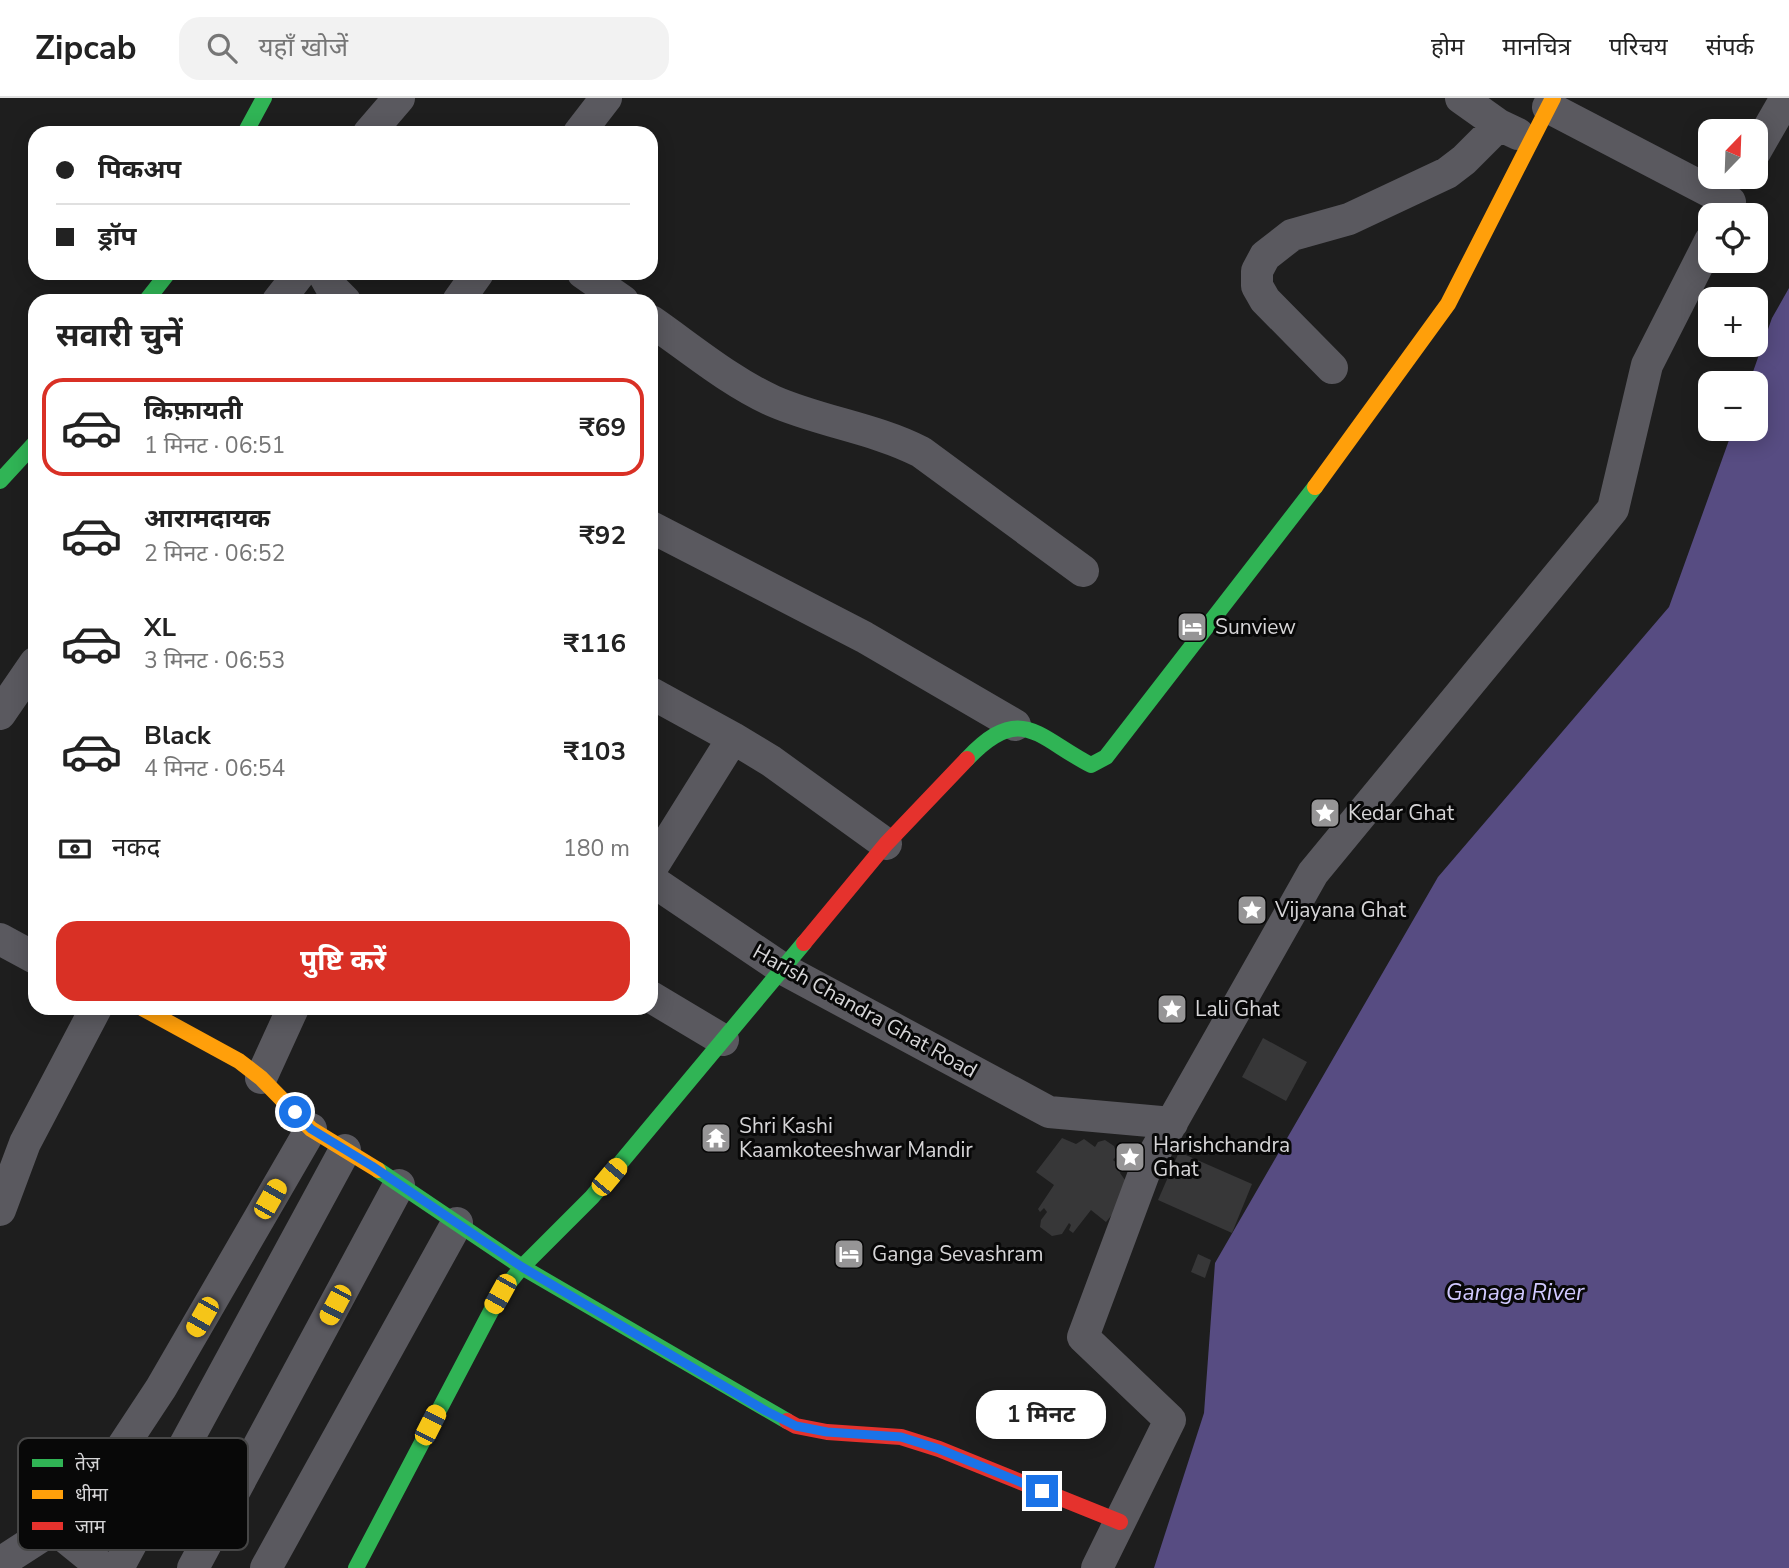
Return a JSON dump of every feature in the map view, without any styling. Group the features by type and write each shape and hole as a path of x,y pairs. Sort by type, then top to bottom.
{"street":[{"path":"250,126 264,98"},
{"path":"375,126 399,98"},
{"path":"584,126 606,98"},
{"path":"1461,98 1499,125 1532,141"},
{"path":"1768,129 1786,98"},
{"path":"658,531 864,637 1015,725 1034,731 1091,765 1106,757 1331,467 1448,304 1551,103 1732,198"},
{"path":"1332,368 1265,300 1257,286 1257,271 1265,256 1292,235 1349,219 1435,180 1464,160 1499,125"},
{"path":"1097,1568 1170,1420 1083,1336 1146,1168 1313,873 1613,509 1647,365 1698,265"},
{"path":"152,294 162,280"},
{"path":"327,280 338,294"},
{"path":"593,280 613,294"},
{"path":"658,326 748,388 772,400 796,410 898,440 921,452 1083,571"},
{"path":"0,481 28,454"},
{"path":"0,714 28,673"},
{"path":"658,698 771,761 886,844"},
{"path":"355,1568 500,1294 522,1267 592,1197 886,844 982,743 996,731 1015,725"},
{"path":"658,858 733,738"},
{"name":"Harish Chandra Ghat Road","path":"658,885 783,969 1049,1112 1172,1123"},
{"path":"0,939 28,954"},
{"path":"658,1001 723,1040"},
{"path":"0,1210 25,1143 92,1015"},
{"path":"155,1015 239,1061 261,1078 311,1129 522,1267 766,1411 796,1426 827,1432 901,1437 939,1449 1120,1522"},
{"path":"261,1078 290,1015"},
{"path":"129,1438 161,1388 311,1129"},
{"path":"189,1438 345,1150"},
{"path":"248,1466 399,1185"},
{"path":"266,1568 457,1223"},
{"path":"0,1563 20,1550"},
{"path":"81,1550 103,1568"},
{"path":"118,1568 128,1550"},
{"path":"193,1568 203,1550"}],"water":[{"name":"Ganaga River","path":"1789,288 1789,1568 1154,1568 1204,1413 1215,1263 1438,877 1669,607 1729,441 1768,441 1768,371 1753,371 1758,357 1768,357 1768,329"}],"building":[{"path":"1263,1038 1307,1062 1286,1101 1242,1077"},
{"path":"1062,1138 1076,1144 1084,1139 1095,1147 1098,1142 1105,1140 1114,1146 1117,1155 1113,1160 1122,1167 1120,1173 1125,1180 1135,1187 1106,1222 1091,1210 1073,1233 1069,1230 1069,1223 1062,1234 1052,1236 1040,1227 1047,1212 1044,1208 1040,1212 1038,1209 1054,1185 1036,1172"},
{"path":"1179,1152 1252,1184 1232,1233 1158,1200"},
{"path":"1198,1254 1211,1260 1205,1278 1191,1272"}],"traffic: fast":[{"path":"249,126 264,98"},
{"path":"152,294 162,280"},
{"path":"0,481 28,451"},
{"path":"967,759 986,742 1002,732 1016,728 1042,736 1091,765 1106,757 1315,487"},
{"path":"356,1568 500,1294 522,1267 592,1197 804,943"},
{"path":"378,1170 522,1267 787,1421"}],"traffic: slow":[{"path":"1315,487 1448,304 1553,98"},
{"path":"155,1015 239,1061 261,1078 311,1129 378,1170"}],"traffic: jam":[{"path":"804,943 886,844 967,759"},
{"path":"787,1421 796,1426 827,1432 901,1437 939,1449 1120,1522"}],"place":[{"name":"Sunview","path":"1192,627"},
{"name":"Kedar Ghat","path":"1325,813"},
{"name":"Vijayana Ghat","path":"1252,910"},
{"name":"Lali Ghat","path":"1172,1009"},
{"name":"Shri Kashi Kaamkoteeshwar Mandir","path":"716,1138"},
{"name":"Harishchandra Ghat","path":"1130,1157"},
{"name":"Ganga Sevashram","path":"849,1254"}],"route":[{"path":"295,1112 311,1129 372,1166 522,1267 766,1411 796,1426 827,1432 873,1433 901,1437 939,1449 1042,1491"}]}
